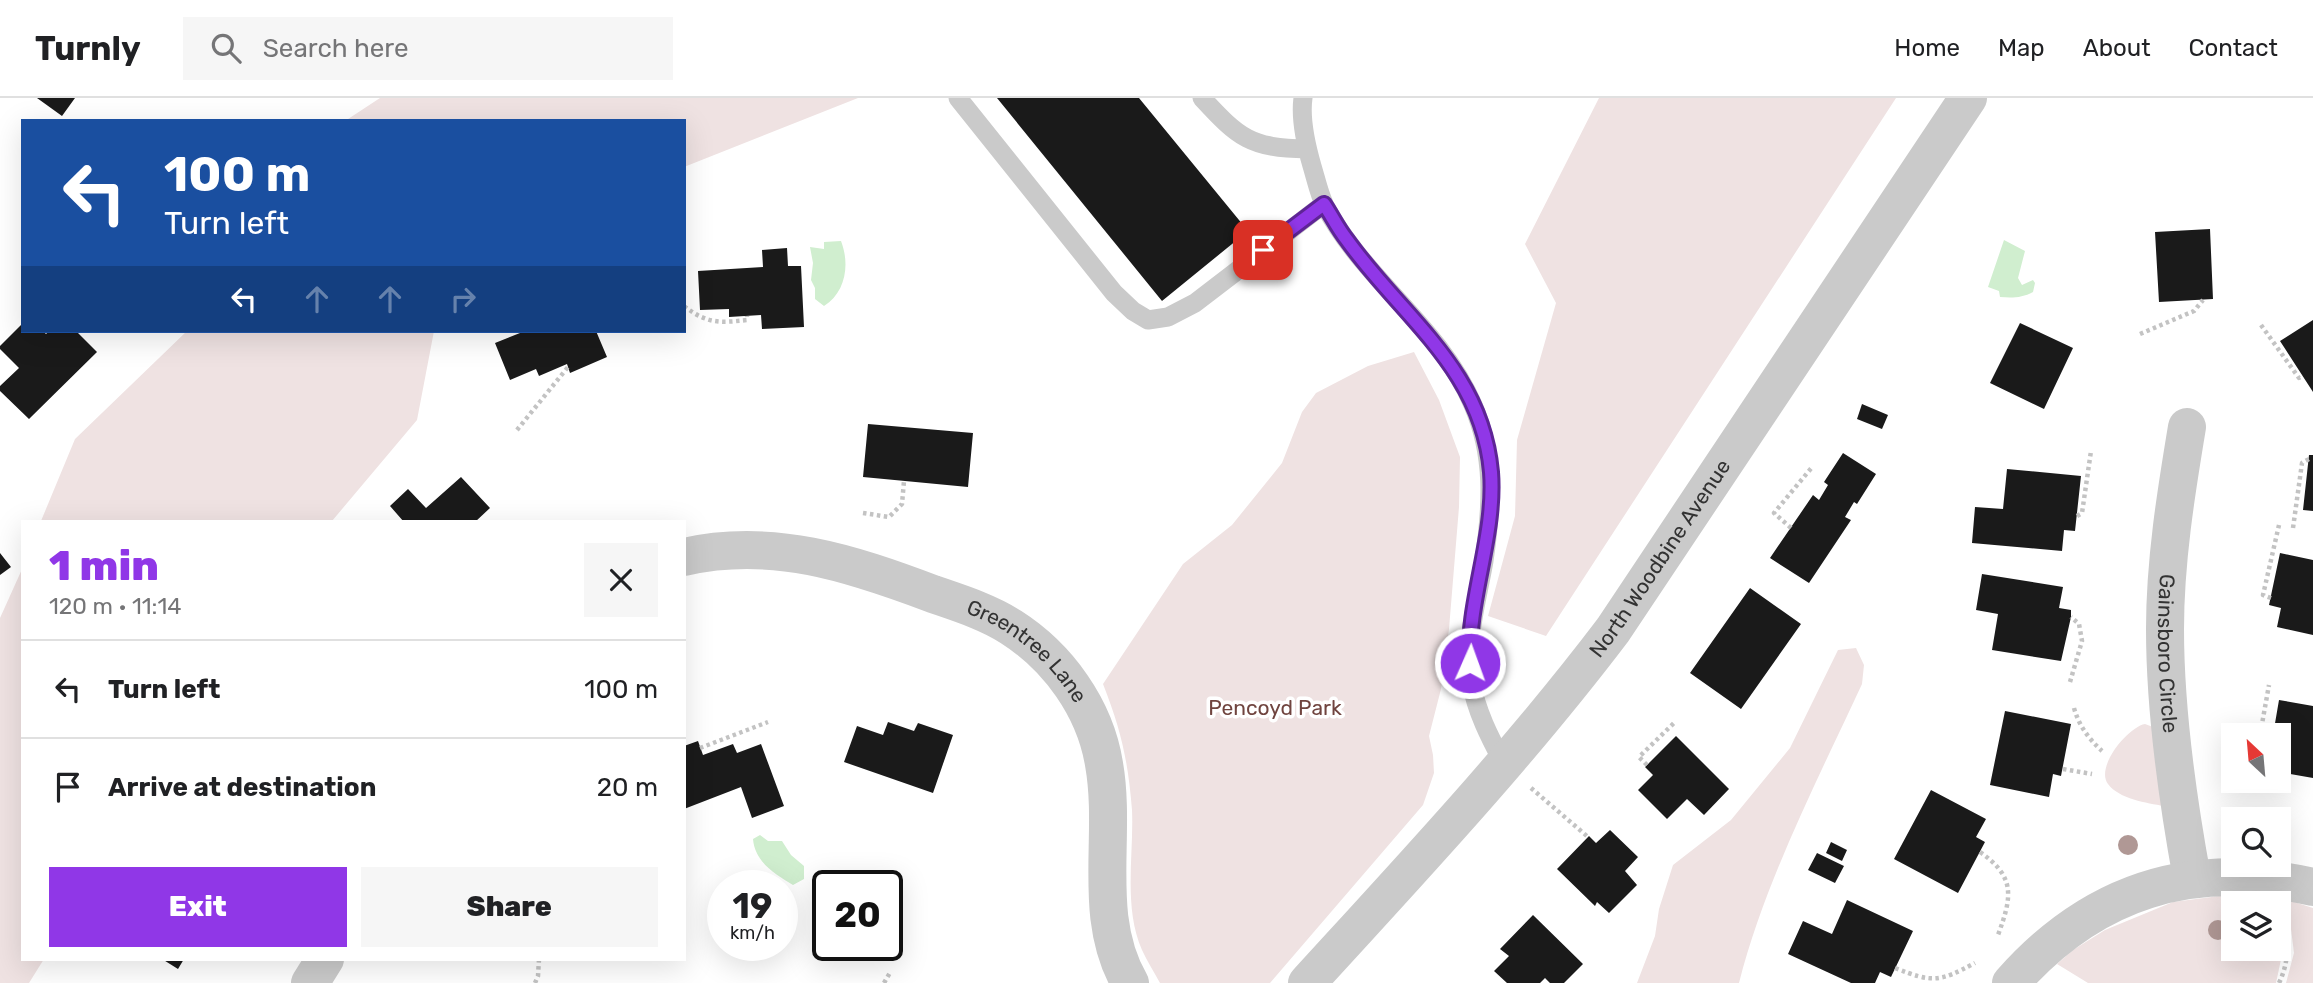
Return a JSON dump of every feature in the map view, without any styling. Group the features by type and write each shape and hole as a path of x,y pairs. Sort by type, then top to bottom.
{"street":[{"name":"North Woodbine Avenue","path":"1307,983 1573,684 1613,630 1968,98"},
{"name":"Gainsboro Circle","path":"2187,427 2167,578 2165,628 2173,757 2192,878"},
{"name":"Greentree Lane","path":"686,557 733,550 773,550 824,559 889,578 973,609 1010,626 1037,646 1059,668 1081,699 1095,731 1104,762 1110,927 1117,957 1130,983"},
{"path":"2011,983 2032,959 2076,924 2136,894 2192,878 2228,876 2301,884"},
{"path":"310,983 324,961"}],"lane":[{"path":"958,98 1114,293 1133,311 1148,320 1168,317 1195,303 1324,204"},
{"path":"1202,98 1225,123 1252,142 1279,148 1307,149"},
{"path":"1303,98 1307,149 1324,204 1347,241 1456,370 1484,436 1491,473 1484,561 1473,608 1471,680 1484,723 1504,764"}],"path":[{"path":"2140,334 2194,311 2203,300"},
{"path":"686,307 699,317 720,323 747,320 747,316"},
{"path":"2261,325 2299,378 2302,376"},
{"path":"517,430 568,367"},
{"path":"2077,516 2082,513 2085,503 2091,451"},
{"path":"2293,528 2302,463 2309,459"},
{"path":"1791,528 1774,513 1813,466"},
{"path":"863,513 889,517 902,504 904,481"},
{"path":"2271,597 2263,595 2278,525"},
{"path":"2070,682 2082,641 2079,624 2071,617"},
{"path":"2262,723 2269,685"},
{"path":"2074,708 2086,734 2102,751"},
{"path":"700,748 768,722"},
{"path":"1647,765 1639,757 1674,723"},
{"path":"2063,769 2092,774"},
{"path":"1533,790 1588,837"},
{"path":"1980,852 1996,863 2008,883 2009,897 1998,935"},
{"path":"2279,983 2286,970 2288,950 2283,908 2301,884"},
{"path":"535,983 539,961"},
{"path":"1895,968 1926,982 1946,978 1975,963"},
{"path":"884,983 891,971"}],"green space":[{"path":"380,98 858,98 686,166 686,119 348,119"},
{"path":"1599,98 1896,98 1546,636 1488,616 1515,516 1517,440 1556,303 1525,244"},
{"path":"185,333 434,333 417,420 333,520 41,520 75,439"},
{"name":"Pencoyd Park","path":"1414,352 1439,400 1460,457 1459,507 1449,629 1441,689 1429,736 1434,773 1423,805 1270,983 1160,983 1136,933 1131,898 1132,810 1128,776 1115,716 1103,684 1183,564 1232,525 1282,463 1302,412 1316,393 1368,366"},
{"path":"21,571 21,961 43,961 29,983 0,983 0,618"},
{"path":"1856,648 1864,665 1862,684 1778,869 1739,983 1637,983 1655,936 1659,909 1673,865 1731,820 1790,748 1838,650"},
{"path":"2145,724 2153,727 2164,806 2134,800 2119,793 2108,784 2105,777 2115,749 2130,732"},
{"path":"2221,896 2221,961 2281,961 2276,983 2088,983 2057,964 2073,950 2105,930 2173,902"},
{"path":"2291,901 2313,908 2313,983 2286,983 2294,953"}],"shaded area":[{"path":"2004,240 2025,251 2018,278 2022,285 2033,280 2033,292 2017,297 2000,297 1999,291 1988,287"},
{"path":"841,241 845,259 844,277 837,293 824,306 815,299 815,288 811,280 813,263 810,247 824,249 824,242"},
{"path":"760,835 768,841 782,841 791,855 804,866 804,879 798,882 798,870 771,870 767,867 758,855 753,839"}],"building":[{"path":"37,98 75,98 62,116"},
{"path":"997,98 1139,98 1248,231 1162,301"},
{"path":"2210,229 2213,299 2159,302 2155,232"},
{"path":"787,248 788,266 801,266 804,327 762,329 761,315 729,317 729,309 700,310 698,271 763,267 762,250"},
{"path":"2313,320 2313,392 2280,341"},
{"path":"2020,323 2073,348 2044,409 1990,383"},
{"path":"21,325 21,333 78,333 97,352 29,419 0,391 0,386 19,368 0,346"},
{"path":"520,333 597,333 607,357 570,373 567,364 539,376 536,369 510,380 495,343"},
{"path":"1862,404 1888,415 1882,429 1857,419"},
{"path":"868,424 973,433 968,487 863,477"},
{"path":"1843,453 1876,474 1857,504 1854,502 1845,517 1851,520 1809,583 1770,558 1813,495 1819,500 1828,485 1824,482"},
{"path":"2309,455 2313,455 2313,511 2303,510"},
{"path":"2007,469 2081,476 2075,531 2064,530 2062,551 1972,543 1975,507 2003,509"},
{"path":"461,477 490,508 477,520 402,520 390,506 408,489 426,508"},
{"path":"0,553 11,567 0,575"},
{"path":"2280,553 2313,560 2313,635 2277,627 2281,608 2269,605"},
{"path":"1982,574 2063,587 2059,608 2071,610 2071,617 2061,661 1992,650 1998,614 1976,610"},
{"path":"1750,588 1801,624 1741,709 1690,673"},
{"path":"2279,700 2313,706 2313,778 2291,774 2291,723 2275,723"},
{"path":"2005,711 2071,724 2061,776 2053,774 2049,797 1990,785"},
{"path":"888,722 914,731 918,723 953,735 933,793 844,762 857,726 883,735"},
{"path":"1676,736 1729,789 1704,815 1687,799 1667,819 1638,790 1653,775 1645,767"},
{"path":"698,741 703,755 733,744 737,753 761,744 784,806 752,818 741,787 686,808 686,745"},
{"path":"1931,790 1986,819 1976,837 1985,842 1958,893 1894,859"},
{"path":"1610,830 1638,857 1625,871 1637,885 1609,913 1597,902 1595,906 1557,869 1589,836 1596,843"},
{"path":"1831,842 1847,850 1842,861 1826,853"},
{"path":"1817,853 1844,866 1835,883 1808,870"},
{"path":"1847,900 1913,931 1891,977 1880,972 1875,983 1851,983 1788,954 1803,921 1832,934"},
{"path":"1533,915 1583,964 1564,983 1550,983 1545,978 1540,983 1507,983 1494,971 1509,956 1500,949"},
{"path":"165,961 183,961 178,969"}],"route":[{"path":"1263,250 1324,204 1347,241 1456,370 1484,436 1491,473 1484,561 1473,608 1470,663"}]}
